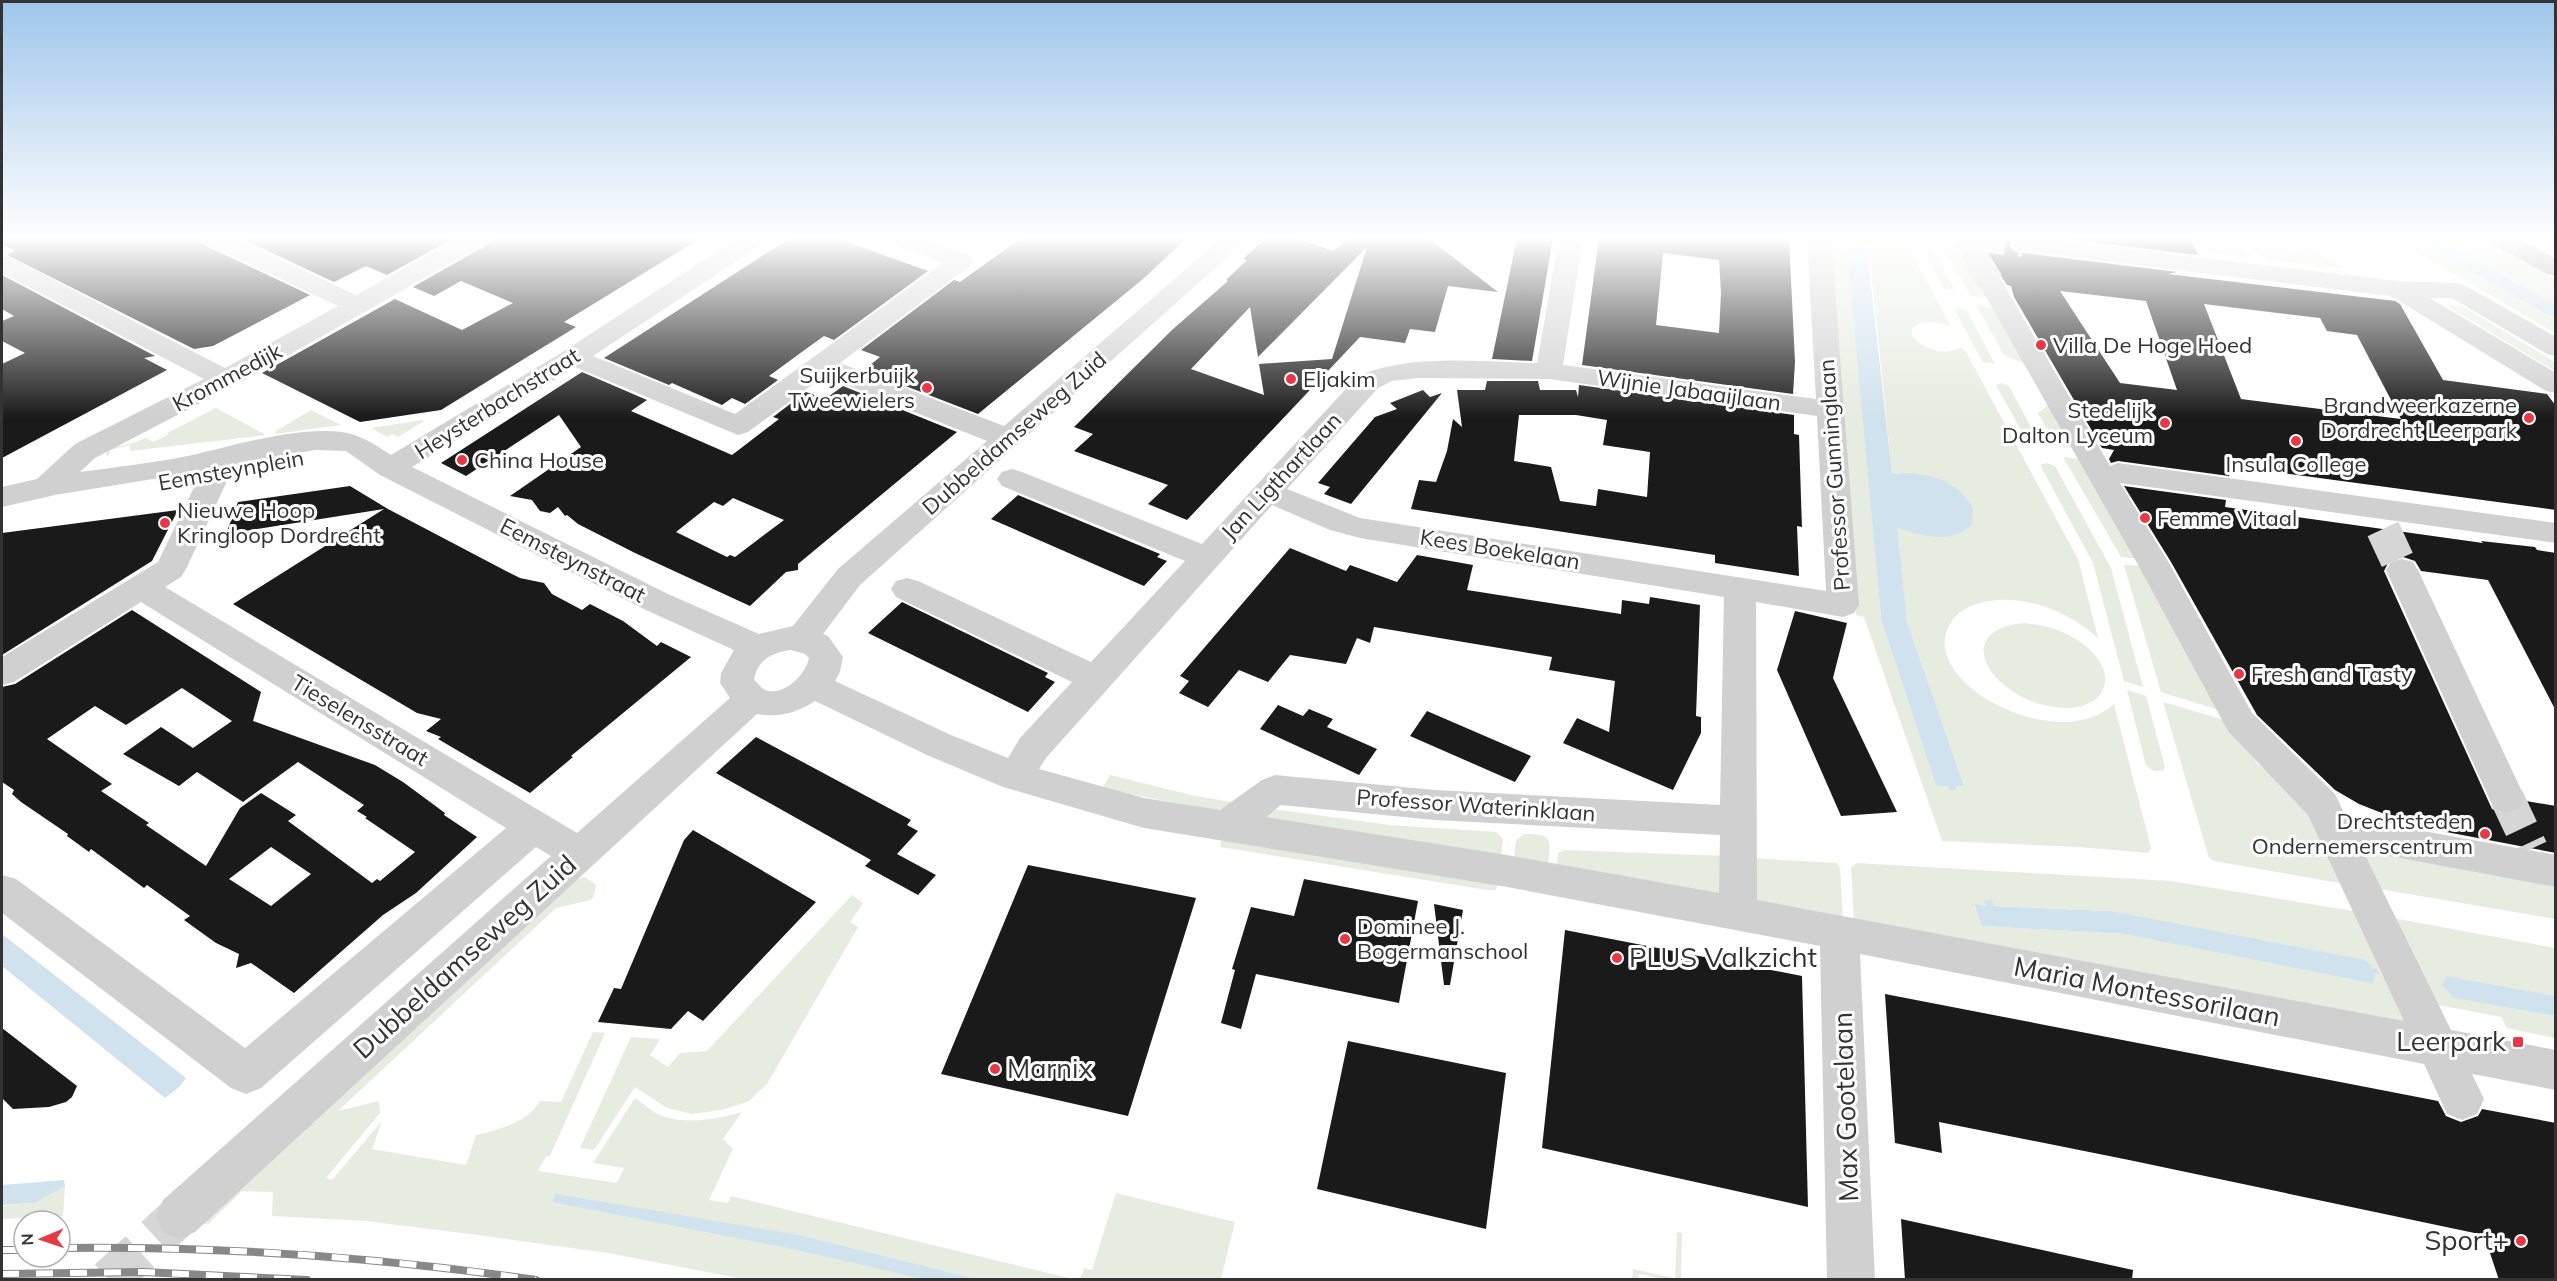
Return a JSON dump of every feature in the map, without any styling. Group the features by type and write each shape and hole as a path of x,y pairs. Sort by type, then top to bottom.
{"street":[{"path":"69,298 225,379"},
{"path":"341,298 359,306"},
{"name":"Krommedijk","path":"41,493 85,451 225,379 373,298"},
{"name":"Heysterbachstraat","path":"390,468 573,357 663,298"},
{"path":"573,357 738,426 911,298"},
{"name":"Dubbeldamseweg Zuid","path":"802,638 849,577 1168,298"},
{"path":"1549,370 1561,298"},
{"name":"Professor Gunninglaan","path":"1740,588 1843,605 1822,298"},
{"path":"1999,298 2153,563 2240,722 2322,805 2462,1099"},
{"path":"2412,298 2556,385"},
{"path":"2469,298 2556,348"},
{"path":"820,365 1007,438"},
{"name":"Wijnie Jabaaijlaan","path":"1458,370 1549,370 1829,409"},
{"name":"Jan Ligthartlaan","path":"1016,777 1034,748 1095,678 1368,382 1377,377 1404,371 1458,370"},
{"name":"Eemsteynplein","path":"2,497 41,493 185,466 322,455 365,461 390,468"},
{"path":"2,673 170,569 221,463"},
{"name":"Eemsteynstraat","path":"390,468 657,602 758,647"},
{"path":"2118,473 2378,518 2556,533"},
{"name":"Jan Ligthartlaan","path":"1012,479 1205,557"},
{"name":"Kees Boekelaan","path":"1267,492 1341,523 1360,528 1740,588"},
{"path":"2402,570 2507,798"},
{"name":"Tieselensstraat","path":"140,587 579,854"},
{"path":"814,686 939,745 1016,777 1144,813 1530,875 1738,915 1740,588"},
{"path":"907,589 1095,678"},
{"path":"802,638 817,645 826,657 825,672 814,686 800,696 784,701 768,702 752,698 740,689 737,675 744,660 758,647 780,639 802,638"},
{"name":"Dubbeldamseweg Zuid","path":"179,1216 752,698"},
{"name":"Professor Waterinklaan","path":"1225,827 1275,790 1435,805 1738,822"},
{"path":"2,891 246,1074 534,826"},
{"path":"2335,830 2542,863"},
{"name":"Maria Montessorilaan","path":"1738,915 2556,1070"},
{"name":"Max Gootelaan","path":"1839,934 1851,1280"}],"shaded area":[{"path":"1832,298 1853,298 1881,618 1949,786 1955,789 1954,786 1964,786 1907,622 1896,527 1900,473 1892,474 1874,298 1936,298 1951,326 1936,322 1920,323 1912,329 1912,336 1928,348 1949,351 1961,347 1966,352 2078,559 2098,638 2088,629 2064,615 2037,604 2010,600 1983,602 1959,613 1950,624 1945,646 1953,668 1971,688 1998,705 2028,717 2059,722 2089,718 2114,704 2151,848 2148,853 2079,847 1942,841 1864,617 1856,615"},
{"path":"2495,298 2518,298 2555,319 2555,333"},
{"path":"2544,298 2555,298 2555,304"},
{"path":"1976,305 1997,308 2032,367 2004,355"},
{"path":"2448,305 2464,307 2555,362 2555,371 2452,309"},
{"path":"1956,307 1966,309 1995,364 1983,362 1954,309"},
{"path":"2001,383 2009,386 2039,442 2027,441 1996,385"},
{"path":"2052,402 2080,449 2056,445 2038,413"},
{"path":"216,408 266,435 130,451 130,445 110,450 109,455 106,456 107,449 145,438 154,442"},
{"path":"311,410 341,425 275,434 276,431"},
{"path":"424,421 398,437 392,434 387,437 371,428"},
{"path":"2063,457 2087,460 2144,559 2121,557"},
{"path":"2047,463 2055,466 2111,568 2143,687 2124,681 2093,563 2040,465"},
{"path":"2124,565 2147,566 2216,709 2161,692"},
{"path":"2024,623 2062,632 2076,639 2094,654 2102,665 2105,676 2100,695 2080,707 2049,706 2021,696 1996,678 1984,657 1984,647 1988,638 1996,631 2008,626"},
{"path":"2127,690 2146,696 2165,767 2163,771 2154,771 2146,766"},
{"path":"2163,702 2225,720 2258,764 2310,805 2345,884 2214,861 2209,858"},
{"path":"1110,775 1191,795 1242,804 1236,814 1102,789"},
{"path":"1273,809 1390,825 1496,832 1503,839 1501,856 1265,818 1265,815"},
{"path":"1524,834 1540,835 1548,839 1550,849 1548,865 1514,858 1516,840"},
{"path":"1221,840 1495,883 1497,886 1496,890 1487,890 1220,847"},
{"path":"2355,846 2555,885 2555,919 2373,888"},
{"path":"1565,850 1729,856 1729,884 1719,894 1557,866 1558,853"},
{"path":"1749,858 1837,863 1840,868 1843,919 1749,902"},
{"path":"1857,863 2171,881 2359,912 2410,1024 1854,921 1851,867","holes":["1974,905 2111,911 2370,966 2378,974 2125,934 1982,926"]},
{"path":"585,877 596,885 591,900 556,908 338,1111 379,1101 380,1113 326,1178 332,1180 382,1121 372,1149 466,1165 476,1135 503,1128 521,1120 540,1101 561,1102 593,1032 605,1033 550,1156 546,1156 538,1171 617,1183 624,1168 593,1163 635,1098 659,1115 672,1119 692,1121 712,1119 742,1112 723,1139 733,1149 709,1200 728,1203 731,1196 1073,1279 743,1279 608,1253 478,1235 366,1221 272,1216 273,1192 242,1191 208,1224 199,1223 574,880"},
{"path":"852,895 863,903 850,922 858,927 767,1084 748,1102 721,1110 692,1114 667,1108 635,1087 594,1150 580,1148 631,1037 660,1039 650,1055 668,1067 680,1053 707,1051"},
{"path":"2387,917 2555,948 2555,996 2447,976 2454,998 2555,1016 2555,1038 2507,1028 2501,1017 2428,1003"},
{"path":"65,1186 63,1209 12,1209 12,1219 2,1219 2,1206 33,1203"},
{"path":"1116,1193 1235,1222 1221,1279 1080,1279 1084,1268 1092,1270"},
{"path":"1677,1232 1682,1233 1681,1279 1662,1279 1639,1274 1638,1279 1632,1279 1633,1269 1675,1278"}],"water":[{"path":"1852,298 1872,298 1892,474 1915,474 1948,483 1966,498 1973,508 1972,524 1955,535 1936,537 1897,528 1907,622 1964,786 1955,786 1956,790 1950,790 1948,786 1936,785 1881,618"},
{"path":"2518,298 2544,298 2555,304 2555,319"},
{"path":"1984,900 1992,900 1993,906 2111,911 2365,960 2373,967 2371,968 2377,969 2379,974 2372,973 2376,975 2372,983 2125,934 1982,926 1974,904 1986,906"},
{"path":"2,934 186,1078 179,1087 165,1098 2,966"},
{"path":"2447,976 2555,996 2555,1016 2454,998 2442,985"},
{"path":"64,1180 65,1186 34,1203 2,1205 2,1185"},
{"path":"556,1194 798,1235 975,1279 923,1279 793,1249 552,1202"}],"building":[{"path":"2,298 45,298 155,356 144,358 167,370 2,458 2,364 25,353 2,341 2,321 14,316 2,309"},
{"path":"92,298 305,298 213,346 194,349"},
{"path":"501,298 604,298 564,322 576,327 441,410 360,422 262,373 395,299 462,330 513,303"},
{"path":"697,298 892,298 834,340 824,336 810,346 769,376 778,380 745,404 732,398 722,405 672,383 669,385 604,358"},
{"path":"930,298 1120,298 978,414 864,370 880,357 861,350"},
{"path":"1209,298 1317,298 1258,357 1250,307 1191,369 1264,395 1259,364 1332,359 1351,298 1445,298 1435,332 1410,329 1405,343 1360,337 1187,520 1148,504 1168,485 1074,451 1093,434 1074,427 1173,329"},
{"path":"1505,298 1543,298 1532,361 1492,359"},
{"path":"1591,298 1659,298 1656,325 1719,333 1721,298 1792,298 1795,362 1793,394 1582,365"},
{"path":"2014,298 2064,298 2120,383 2177,390 2146,301 2118,298 2368,298 2395,301 2400,304 2443,380 2547,394 2556,406 2556,510 2230,466 2229,476 2118,461 2111,463 2109,459 2114,450 2102,448","holes":["2204,304 2320,318 2327,331 2357,335 2401,419 2241,399"]},
{"path":"582,372 647,400 631,411 732,455 779,419 773,417 806,392 825,399 843,386 957,432 798,564 798,570 786,572 750,606 578,524 567,515 565,516 558,507 550,513 540,511 532,500 510,496 581,447 559,415 466,476 441,463","holes":["733,498 784,520 735,557 730,555 727,557 676,532 714,502 723,506"]},
{"path":"1487,381 1538,381 1540,390 1576,390 1578,397 1579,385 1794,415 1794,434 1799,435 1802,527 1797,526 1799,576 1715,563 1715,555 1411,509 1419,480 1436,482 1447,451 1453,419 1462,427 1457,390 1485,390","holes":["1519,415 1576,415 1607,420 1603,445 1650,452 1647,497 1598,489 1596,506 1560,501 1551,467 1514,461"]},
{"path":"1423,390 1430,397 1442,393 1351,504 1324,494 1330,487 1318,483 1375,417 1397,409 1390,403"},
{"path":"350,486 388,509 520,578 544,583 552,594 582,610 590,604 623,621 657,646 661,642 691,657 571,756 573,757 530,793 438,739 441,737 426,731 441,719 417,713 233,604 384,509 226,534 238,502"},
{"path":"2124,486 2226,500 2225,507 2483,543 2481,541 2535,547 2537,550 2556,553 2556,711 2488,580 2421,571 2415,561 2403,557 2389,561 2384,571 2492,809 2508,815 2521,810 2526,801 2556,806 2556,853 2415,826 2359,804 2335,790 2257,715 2171,562"},
{"path":"1018,495 1160,554 1157,557 1167,561 1144,586 991,519"},
{"path":"178,510 152,561 2,655 2,533"},
{"path":"1290,548 1346,571 1350,565 1397,582 1417,555 1473,565 1467,590 1621,614 1622,600 1649,604 1650,597 1700,605 1696,716 1701,717 1701,733 1673,790 1563,743 1577,718 1609,732 1615,681 1549,670 1552,657 1374,627 1370,643 1357,638 1346,664 1290,655 1268,682 1239,670 1208,707 1179,693 1189,681 1180,676"},
{"path":"902,602 1048,673 1045,677 1055,682 1028,712 868,633"},
{"path":"132,610 261,692 253,721 375,765 403,782 445,813 444,815 477,837 416,893 383,915 294,993 251,963 236,968 239,954 216,943 184,920 190,916 147,885 144,888 91,849 89,852 12,794 14,790 2,782 2,687 15,684","holes":["182,688 232,721 193,748 161,727 123,754 179,786 197,772 243,802 298,762 364,805 357,811 415,852 380,881 377,879 372,883 288,821 296,815 261,793 240,808 206,866 146,825 149,823 101,791 112,784 47,739 95,706 126,725","271,847 311,874 271,906 229,879"]},
{"path":"1795,611 1847,623 1833,678 1897,812 1841,816 1777,670"},
{"path":"1278,705 1303,716 1309,709 1333,719 1327,727 1377,749 1359,775 1260,729"},
{"path":"1427,711 1531,756 1515,782 1410,736"},
{"path":"756,737 911,820 907,825 918,831 897,854 936,875 918,895 865,866 871,860 716,773"},
{"path":"693,830 816,902 703,1021 688,1011 671,1029 598,1022 614,988 621,989 684,840"},
{"path":"1028,865 1196,898 1128,1116 941,1074"},
{"path":"1304,879 1418,901 1399,1003 1256,974 1241,1029 1221,1023 1235,970 1232,969 1251,907 1294,916"},
{"path":"1434,904 1463,910 1450,985 1444,985"},
{"path":"1565,930 1802,976 1808,1207 1542,1148"},
{"path":"1885,994 2438,1101 2446,1116 2461,1122 2478,1116 2482,1109 2556,1123 2556,1280 2499,1280 2484,1235 2129,1160 1939,1122 1942,1153 1895,1143"},
{"path":"2,1028 77,1086 72,1097 66,1102 49,1107 13,1109 2,1098"},
{"path":"1348,1041 1506,1073 1486,1229 1317,1189"},
{"path":"1901,1219 2133,1270 2132,1280 1905,1280"}],"tunnel":[{"path":"2383,529 2402,570"},
{"path":"2507,798 2531,849"},
{"path":"109,1280 179,1216"}],"railway":[{"path":"72,1248 239,1251 358,1259 536,1280"},
{"path":"2,1250 12,1250"},
{"path":"2,1274 143,1272 307,1280"}],"place":[{"name":"Villa De Hoge Hoed","path":"2041,345"},
{"name":"Eljakim","path":"1291,379"},
{"name":"Suijkerbuijk Tweewielers","path":"927,388"},
{"name":"Brandweerkazerne Dordrecht Leerpark","path":"2529,418"},
{"name":"Stedelijk Dalton Lyceum","path":"2165,423"},
{"name":"Insula College","path":"2296,441"},
{"name":"China House","path":"462,460"},
{"name":"Femme Vitaal","path":"2145,518"},
{"name":"Nieuwe Hoop Kringloop Dordrecht","path":"165,523"},
{"name":"Fresh and Tasty","path":"2239,674"},
{"name":"Drechtsteden Ondernemerscentrum","path":"2485,834"},
{"name":"Dominee J. Bogermanschool","path":"1345,939"},
{"name":"PLUS Valkzicht","path":"1617,958"},
{"name":"Leerpark","path":"2518,1042"},
{"name":"Marnix","path":"995,1069"},
{"name":"Sport+","path":"2521,1241"}]}
